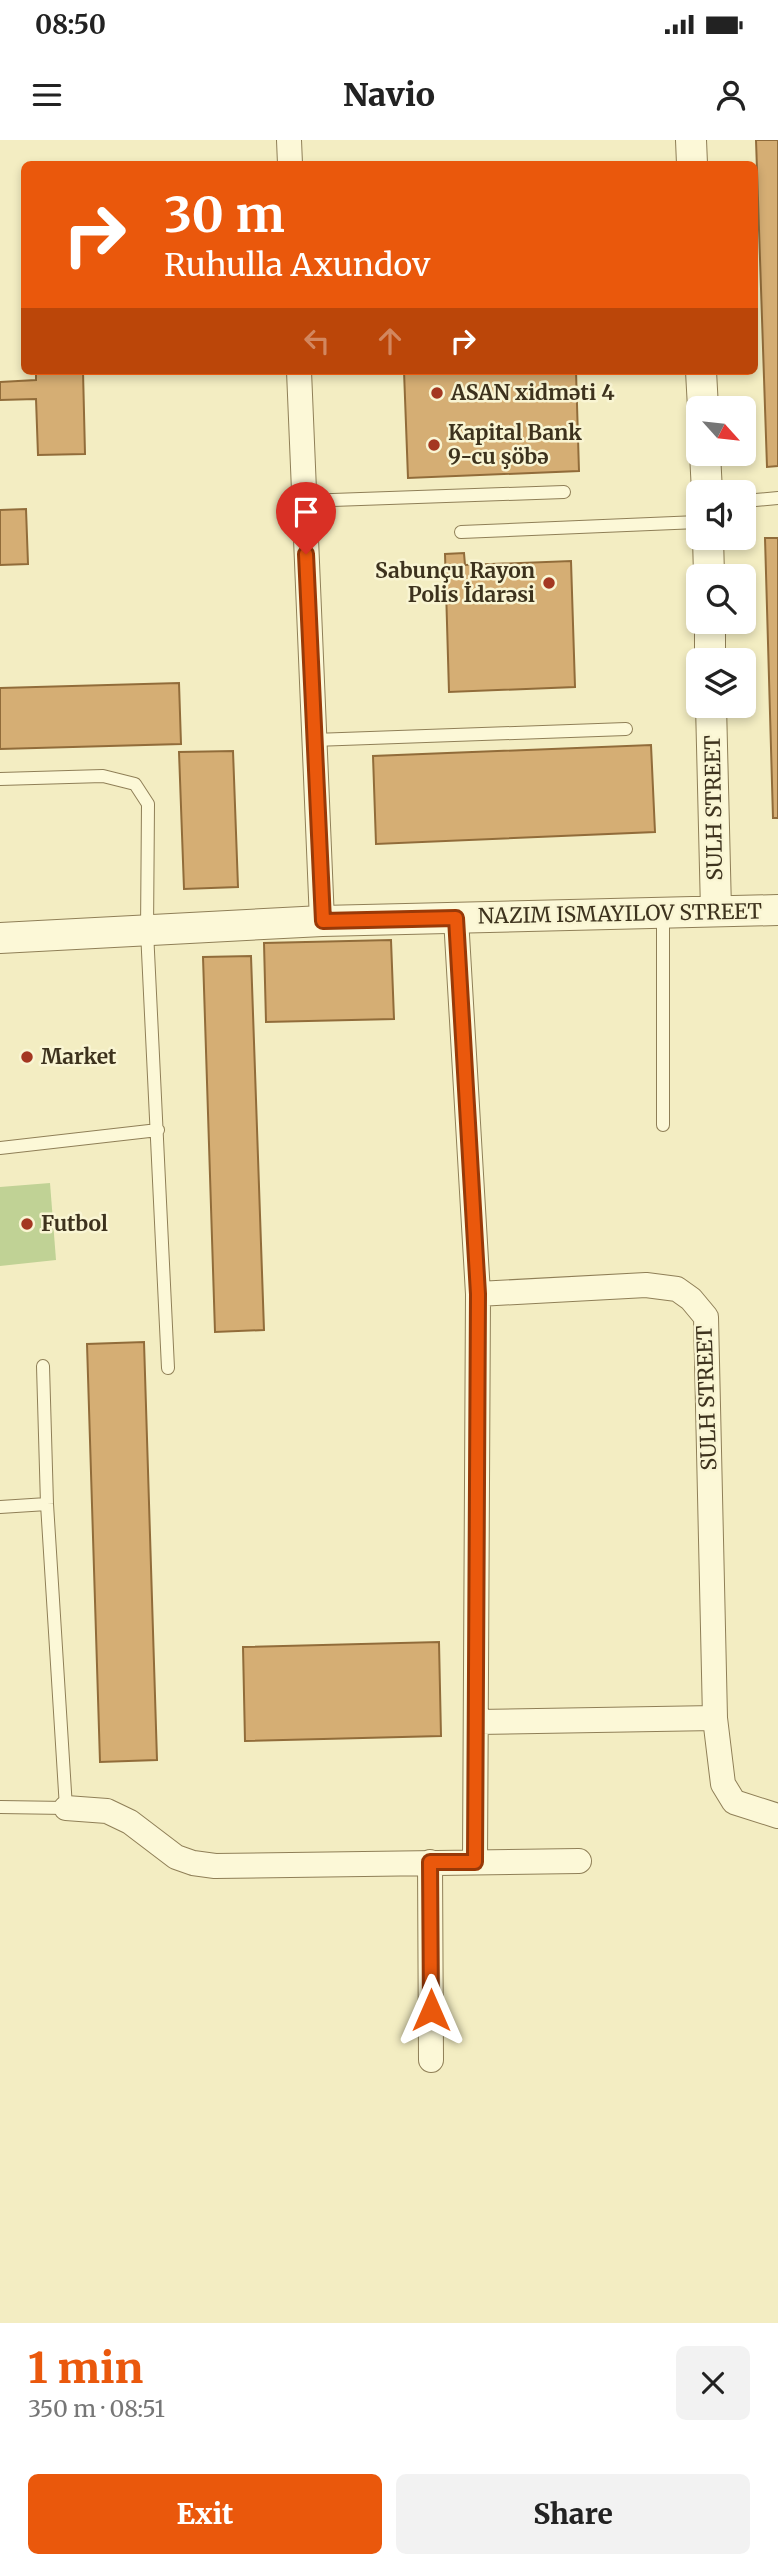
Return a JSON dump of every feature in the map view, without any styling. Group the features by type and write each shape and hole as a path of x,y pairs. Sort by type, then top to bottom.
{"street":[{"path":"289,140 290,161"},
{"path":"691,140 692,161"},
{"path":"299,375 323,921"},
{"path":"701,375 702,396"},
{"name":"SULH STREET","path":"711,718 716,910"},
{"name":"NAZIM ISMAYILOV STREET","path":"0,938 323,921 778,910"},
{"path":"456,918 478,1294 475,1862"},
{"name":"SULH STREET","path":"478,1294 646,1285 677,1289 691,1299 706,1317 715,1718 723,1784 734,1802 778,1816"},
{"path":"477,1722 715,1718"},
{"path":"65,1808 107,1811 130,1822 176,1857 215,1866 579,1861"},
{"path":"430,1862 431,2060"}],"lane":[{"path":"304,500 564,492"},
{"path":"756,500 778,498"},
{"path":"461,532 686,523"},
{"path":"314,740 626,729"},
{"path":"0,779 103,776 135,784 148,804 147,931 168,1368"},
{"path":"663,912 663,1125"},
{"path":"0,1148 158,1130"},
{"path":"0,1807 65,1808 47,1504 43,1366"},
{"path":"0,1507 47,1504"}],"green space":[{"name":"Futbol","path":"50,1183 56,1260 0,1266 0,1187"}],"building":[{"path":"756,140 778,140 778,466 767,467 758,161"},
{"path":"36,375 83,375 85,454 38,455 36,399 0,400 0,382 36,380"},
{"path":"404,375 576,375 579,471 408,478"},
{"path":"26,509 28,564 0,565 0,510"},
{"path":"765,538 778,538 778,818 773,818"},
{"path":"464,553 465,565 571,561 575,687 449,692 445,554"},
{"path":"179,683 181,744 0,749 0,688"},
{"path":"651,745 655,832 376,844 373,756"},
{"path":"233,751 238,887 184,889 179,752"},
{"path":"391,940 394,1019 266,1022 264,943"},
{"path":"251,956 264,1330 215,1332 203,957"},
{"path":"144,1342 157,1760 100,1762 87,1344"},
{"path":"439,1642 441,1736 245,1741 243,1647"}],"place":[{"name":"ASAN xidməti 4","path":"437,393"},
{"name":"Kapital Bank 9-cu şöbə","path":"434,445"},
{"name":"Sabunçu Rayon Polis İdarəsi","path":"549,583"},
{"name":"Market","path":"27,1057"},
{"name":"Futbol","path":"27,1224"}],"route":[{"path":"306,554 323,921 456,918 478,1294 475,1862 430,1862 431,2010"}]}
